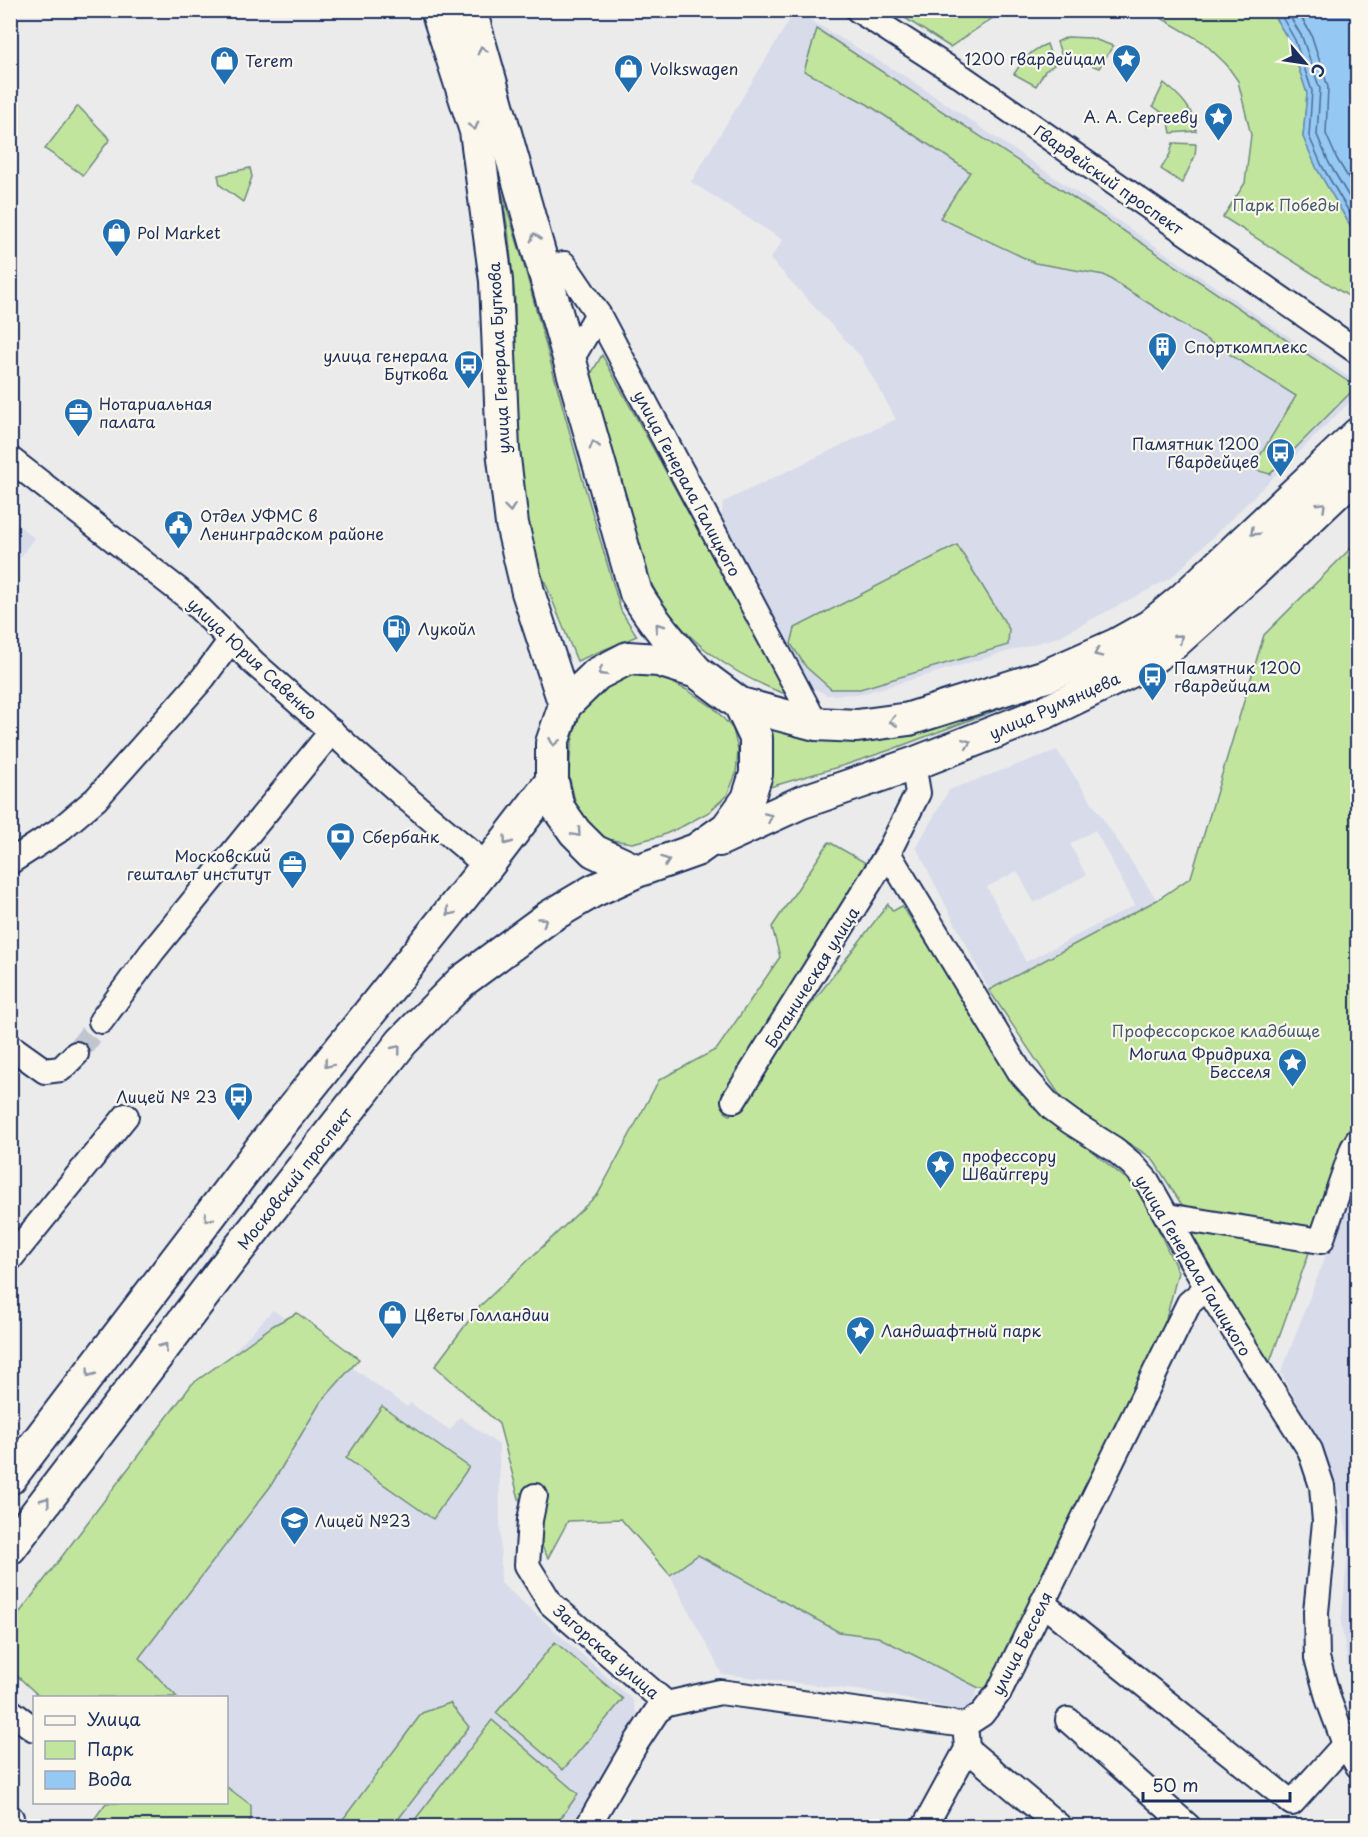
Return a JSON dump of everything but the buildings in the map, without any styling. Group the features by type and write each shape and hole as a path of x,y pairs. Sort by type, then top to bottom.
{"main road":[{"name":"улица Генерала Буткова","path":"437,10 476,131 496,280 503,450 512,524 528,592 565,705"},
{"path":"470,10 636,593 645,609 672,644 697,672"},
{"name":"улица Румянцева","path":"740,704 816,724 857,726 909,719 1046,676 1116,645 1150,626 1182,600 1358,434"},
{"name":"улица Румянцева","path":"696,850 802,802 913,764 1046,712 1137,668 1182,636 1358,472"},
{"name":"Московский проспект","path":"10,1548 234,1255 402,1042 461,982 549,917 593,891 637,871 696,850 727,828 748,799 756,774 756,738 740,704 697,672 658,660 628,658 597,674 565,705 552,743 552,781 558,808 576,832 594,851 637,871"},
{"path":"10,1478 266,1142 487,866 552,781"}],"street":[{"name":"Гвардейский проспект","path":"858,10 962,77 1358,352"},
{"name":"улица Генерала Галицкого","path":"544,269 564,264 598,314 816,724"},
{"path":"570,361 598,314"},
{"name":"улица Юрия Савенко","path":"10,459 190,599 254,663 487,866"},
{"path":"10,862 58,831 96,799 203,678 231,640"},
{"path":"101,1021 152,952 332,731"},
{"path":"888,853 918,793 913,764"},
{"name":"улица Генерала Галицкого","path":"888,853 1020,1072 1052,1108 1114,1149 1147,1181 1207,1288 1310,1450 1322,1486 1325,1522 1316,1612 1317,1658 1329,1701 1358,1767"},
{"name":"Ботаническая улица","path":"734,1100 888,853"},
{"path":"10,1046 45,1071 61,1069 76,1054"},
{"path":"10,1259 126,1116"},
{"path":"1167,1216 1321,1241 1353,1148 1358,1140"},
{"name":"улица Бесселя","path":"965,1725 982,1714 999,1692 1188,1303 1207,1288"},
{"name":"Загорская улица","path":"535,1497 530,1520 527,1565 551,1604 667,1704"},
{"path":"1042,1603 1292,1803 1346,1744"},
{"path":"588,1827 657,1711 667,1704 720,1692 965,1725 967,1749 925,1827"},
{"path":"10,1711 33,1728"},
{"path":"1068,1720 1188,1827"},
{"path":"967,1749 1059,1827"}],"shaded area":[{"path":"795,11 908,78 1357,383 1357,395 1171,578 1058,637 862,694 827,695 806,684 721,523 723,502 896,419 861,357 770,259 783,240 691,182"},
{"path":"18,525 34,538 20,558 11,551 11,535"},
{"path":"1057,750 1157,900 989,990 916,847 949,790","holes":["1095,830 1135,905 1026,962 987,887 1017,871 1034,903 1086,875 1070,844"]},
{"path":"1357,1172 1357,1719 1341,1624 1349,1543 1340,1498 1322,1448 1281,1373"},
{"name":"Лицей №23","path":"273,1310 407,1407 410,1403 450,1430 460,1417 499,1445 501,1583 633,1700 637,1717 571,1826 102,1826 216,1804 228,1804 228,1696 49,1696 11,1670 11,1642 187,1418 237,1348"},
{"path":"696,1536 878,1637 979,1688 967,1712 873,1692 722,1674 670,1575"}],"green space":[{"path":"894,11 1003,11 950,47"},
{"name":"Парк Победы","path":"1149,11 1271,11 1290,42 1307,93 1303,137 1317,169 1357,237 1356,301 1223,217 1245,183 1251,135 1238,81 1226,64 1203,42"},
{"path":"817,29 1356,387 1270,474 1252,469 1296,396 1104,275 1035,263 940,218 970,172 867,104 804,71"},
{"path":"1067,37 1091,38 1113,46 1099,68 1086,63 1064,62 1057,42"},
{"path":"1047,44 1054,65 1045,71 1036,86 1014,74 1028,56"},
{"path":"1164,83 1186,104 1193,116 1196,131 1171,133 1168,117 1153,106"},
{"path":"78,106 110,139 83,175 45,149"},
{"path":"1173,143 1196,144 1195,156 1182,183 1161,169 1170,154"},
{"path":"250,168 252,177 243,202 220,185 218,175"},
{"path":"500,186 621,611 637,636 577,661 534,555 524,513 517,431 515,301 508,229"},
{"path":"602,355 788,695 747,677 710,653 677,622 652,585 618,489 588,379"},
{"name":"Профессорское кладбище","path":"1357,542 1357,1173 1340,1166 1316,1232 1189,1216 1152,1158 1065,1103 989,990 1157,900 1191,877 1264,635"},
{"path":"957,545 1009,629 1008,645 860,689 831,689 806,667 791,644 795,628"},
{"path":"622,672 658,676 687,690 714,708 733,729 738,750 736,774 727,795 709,812 661,836 632,843 605,839 579,817 569,776 571,746 579,714 593,688"},
{"path":"1026,699 890,750 763,789 764,728 801,735"},
{"name":"Ландшафтный парк","path":"829,842 866,863 849,909 767,1027 725,1112 730,1115 744,1092 888,904 893,911 902,906 989,1035 994,1054 1006,1073 1047,1115 1140,1190 1178,1272 1165,1323 988,1688 979,1688 878,1637 839,1632 698,1555 670,1575 621,1519 568,1521 548,1558 521,1506 499,1424 435,1366 479,1307 598,1194 659,1080 717,1049 780,957 772,927"},
{"path":"1181,1225 1311,1247 1266,1373"},
{"path":"297,1313 359,1359 320,1403 270,1487 139,1658 176,1696 39,1696 11,1670 11,1624 192,1384 274,1325"},
{"path":"382,1406 469,1467 433,1519 346,1458"},
{"path":"555,1642 623,1699 563,1770 496,1713"},
{"path":"450,1703 469,1727 393,1826 338,1826 422,1713"},
{"path":"492,1720 578,1794 555,1826 410,1826"},
{"path":"228,1788 251,1805 251,1818 247,1826 89,1826 105,1804 228,1804"}],"water":[{"path":"1271,11 1357,11 1357,237 1317,169 1303,137 1307,93 1290,42"}],"tunnel":[{"path":"76,1054 101,1021"}],"place":[{"name":"1200 гвардейцам","path":"1127,84"},
{"name":"Terem","path":"224,86"},
{"name":"Volkswagen","path":"629,94"},
{"name":"А. А. Сергееву","path":"1219,142"},
{"name":"Pol Market","path":"116,258"},
{"name":"Спорткомплекс","path":"1163,372"},
{"name":"улица генерала Буткова","path":"469,390"},
{"name":"Нотариальная палата","path":"78,438"},
{"name":"Памятник 1200 Гвардейцев","path":"1280,478"},
{"name":"Отдел УФМС в Ленинградском районе","path":"179,550"},
{"name":"Лукойл","path":"397,654"},
{"name":"Памятник 1200 гвардейцам","path":"1153,702"},
{"name":"Сбербанк","path":"341,862"},
{"name":"Московский гештальт институт","path":"292,890"},
{"name":"Могила Фридриха Бесселя","path":"1292,1088"},
{"name":"Лицей № 23","path":"238,1122"},
{"name":"профессору Швайггеру","path":"941,1190"},
{"name":"Цветы Голландии","path":"393,1340"},
{"name":"Ландшафтный парк","path":"860,1356"},
{"name":"Лицей №23","path":"294,1546"}]}
